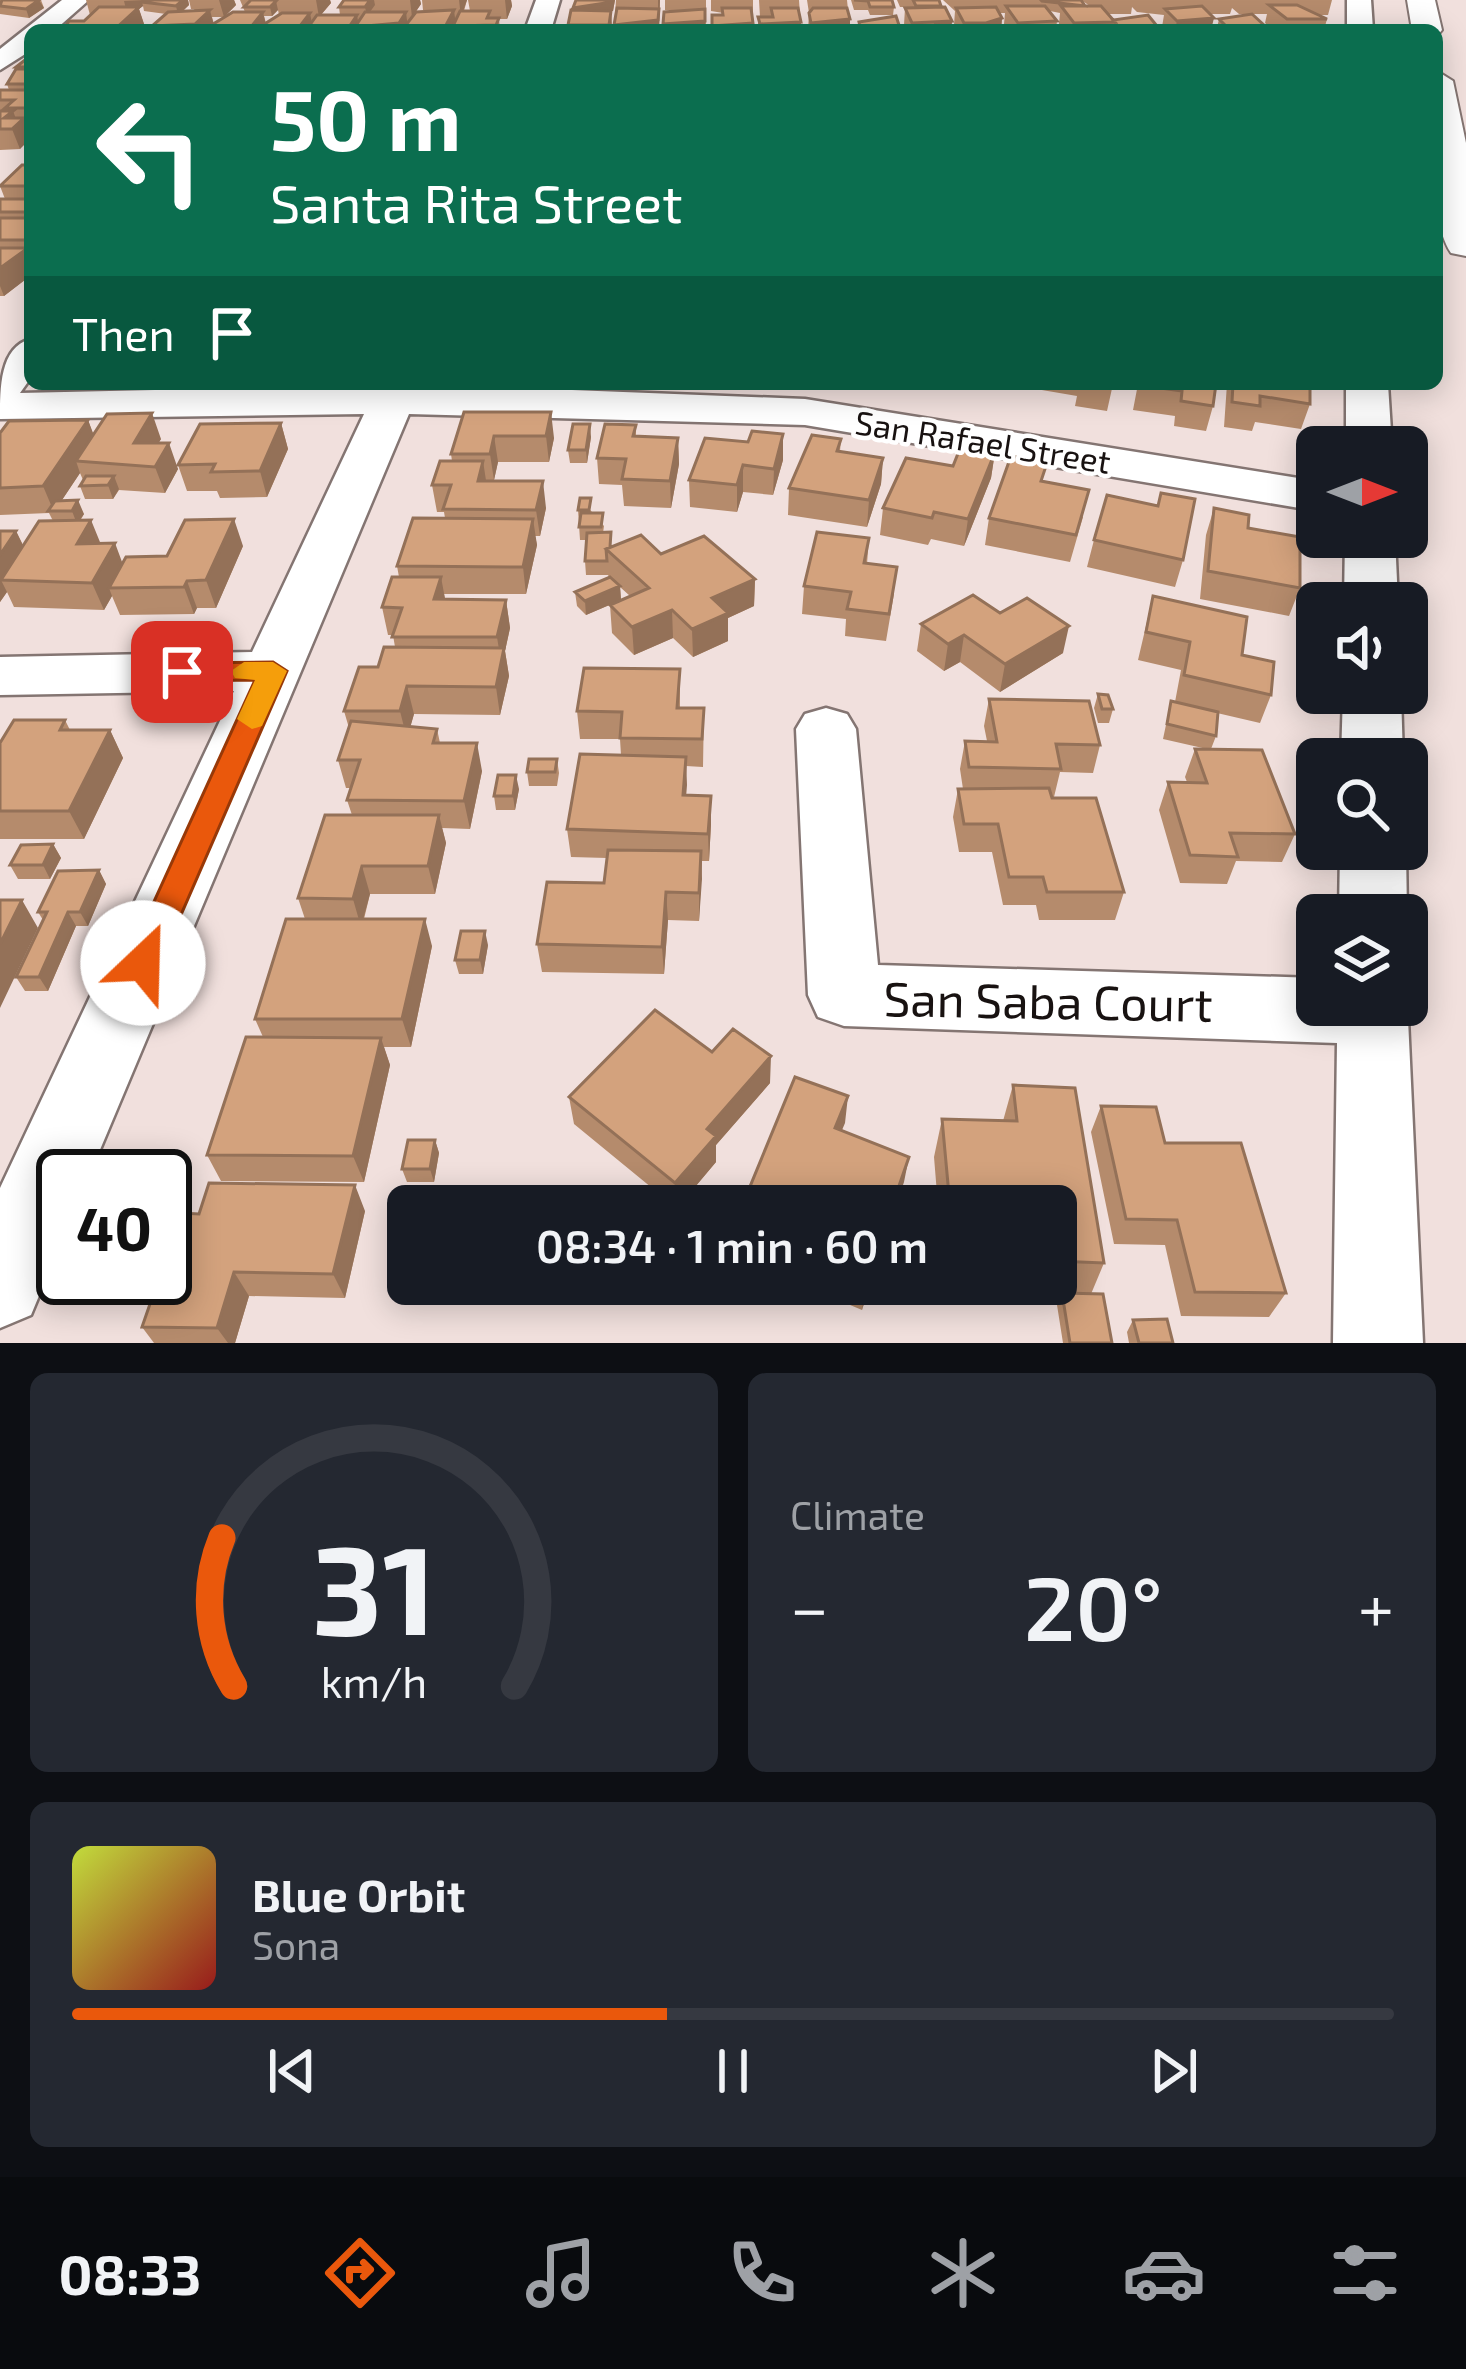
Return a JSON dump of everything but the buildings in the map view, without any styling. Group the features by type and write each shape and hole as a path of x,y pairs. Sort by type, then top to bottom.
{"highway":[{"path":"1443,115 1466,244"}],"street":[{"path":"47,24 77,0"},
{"path":"0,390 24,360"},
{"path":"1367,390 1368,426"},
{"path":"0,1284 25,1172 273,671 397,392"},
{"name":"San Rafael Street","path":"0,406 397,392 804,398 1296,492"},
{"path":"0,676 273,671"},
{"name":"San Saba Court","path":"826,729 844,995 1296,1006"},
{"path":"1374,1026 1378,1343"}],"slow traffic":[{"path":"244,671 273,671 252,719"}],"route":[{"path":"143,963 273,671 182,672"}]}
